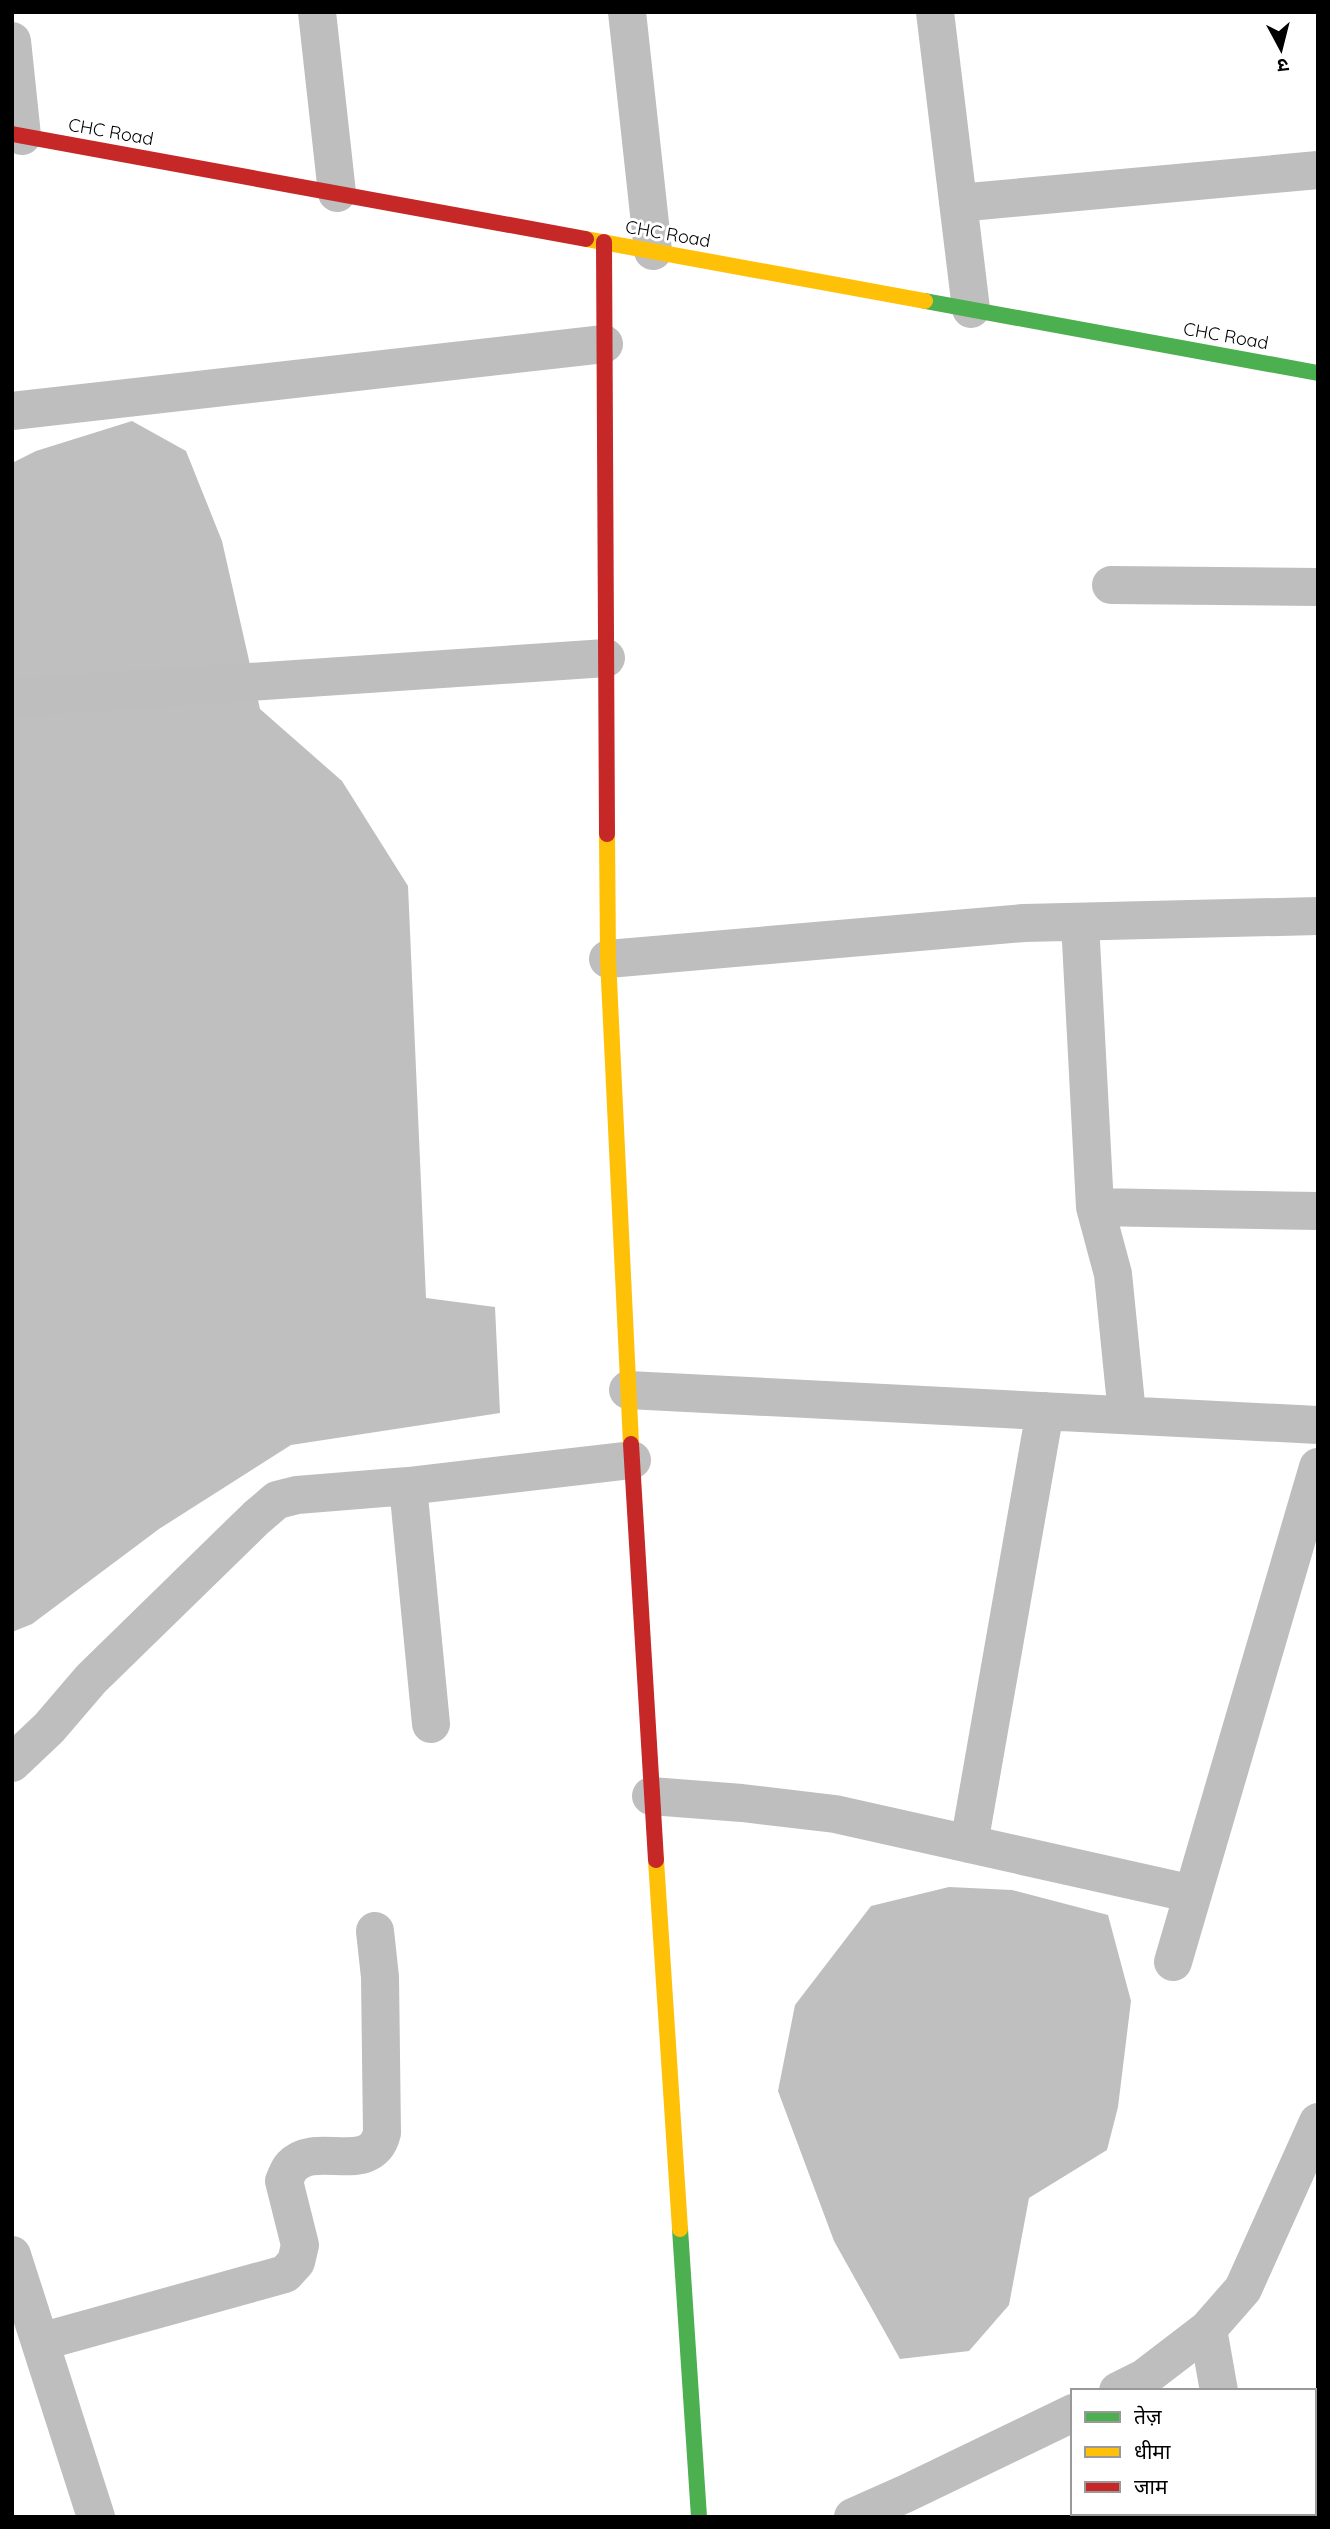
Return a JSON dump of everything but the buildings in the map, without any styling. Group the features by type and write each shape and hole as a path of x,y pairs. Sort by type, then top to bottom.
{"street":[{"path":"317,12 337,193"},
{"path":"626,12 653,251"},
{"path":"935,12 971,309"},
{"path":"12,41 17,135"},
{"name":"CHC Road","path":"17,135 1318,373"},
{"path":"958,203 1318,170"},
{"path":"604,242 608,959 628,1390 651,1796 699,2517"},
{"path":"12,411 604,344"},
{"path":"1111,585 1318,587"},
{"path":"12,698 606,658"},
{"path":"608,959 1010,924 1318,916"},
{"path":"1080,922 1094,1207 1113,1274 1127,1415"},
{"path":"1094,1207 1318,1211"},
{"path":"628,1390 1318,1425"},
{"path":"969,1844 1045,1411"},
{"path":"12,1763 49,1728 91,1679 276,1500 632,1460"},
{"path":"1173,1962 1318,1466"},
{"path":"408,1486 431,1724"},
{"path":"651,1796 835,1814 1193,1894"},
{"path":"40,2342 285,2274 296,2262 300,2245 284,2181 291,2167 304,2158 367,2154 379,2146 382,2133 380,1977 374,1931"},
{"path":"1122,2389 1144,2378 1208,2329 1243,2289 1318,2122"},
{"path":"12,2255 96,2517"},
{"path":"1208,2329 1219,2389"},
{"path":"853,2517 1071,2414"}],"shaded area":[{"path":"132,421 186,451 222,541 260,709 342,781 408,886 426,1298 495,1307 500,1413 291,1445 159,1529 32,1624 12,1632 12,463 36,451"},
{"path":"949,1887 1012,1890 1108,1915 1131,2001 1118,2107 1107,2150 1029,2198 1009,2305 969,2351 900,2359 834,2241 778,2091 795,2005 871,1906"}],"traffic: fast":[{"path":"925,301 1318,373"},
{"path":"680,2229 699,2517"}],"traffic: slow":[{"path":"586,239 925,301"},
{"path":"607,834 608,959 631,1444"},
{"path":"656,1860 680,2229"}],"traffic: jam":[{"path":"12,134 586,239"},
{"path":"604,242 607,834"},
{"path":"631,1444 656,1860"}]}
